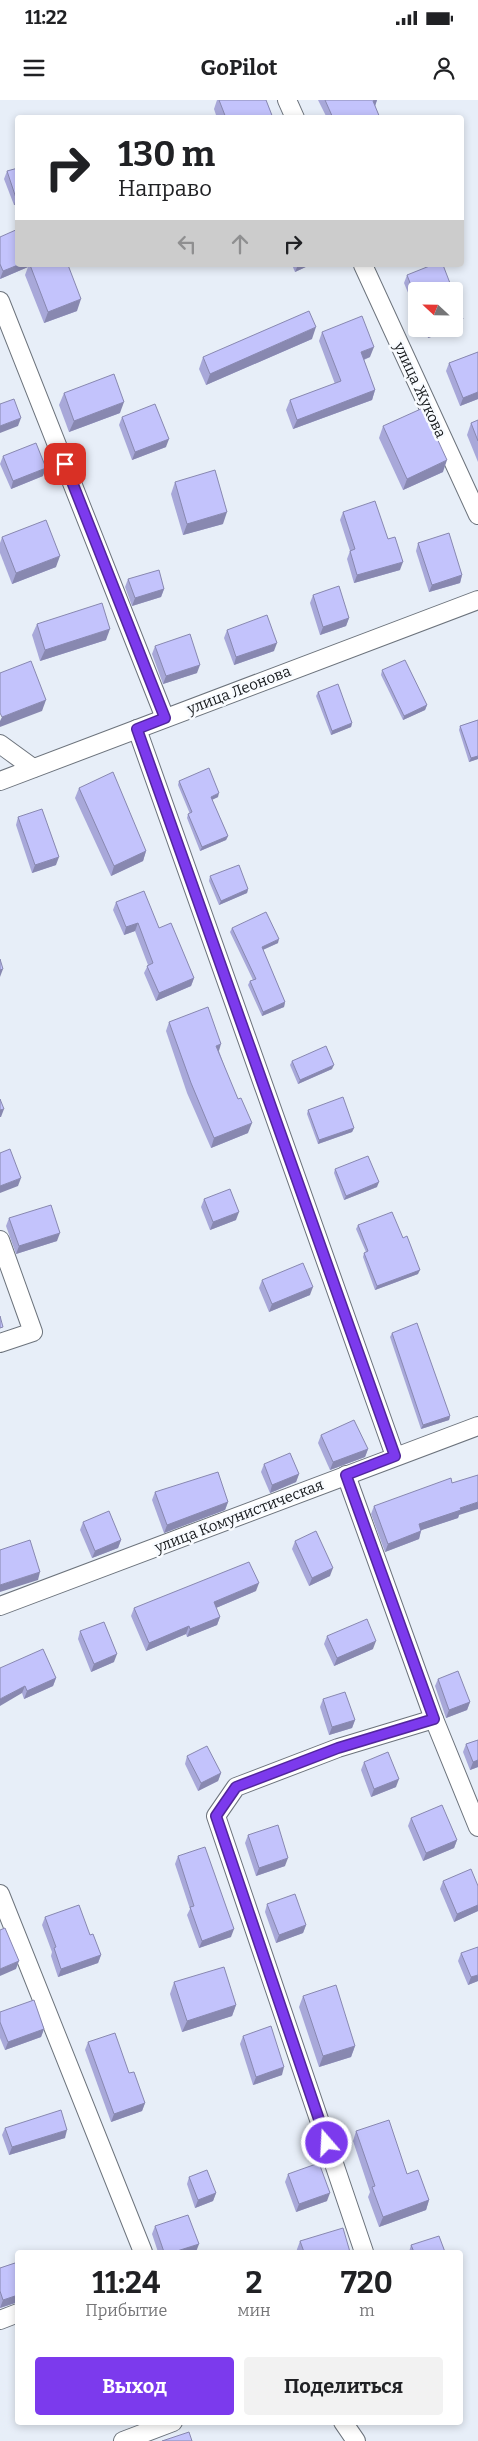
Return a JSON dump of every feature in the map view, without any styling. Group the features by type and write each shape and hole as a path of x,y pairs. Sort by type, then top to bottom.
{"street":[{"path":"287,100 294,115"},
{"name":"улица Жукова","path":"364,267 478,515"},
{"path":"0,301 165,718"},
{"name":"улица Леонова","path":"0,781 478,600"},
{"path":"137,729 395,1456"},
{"path":"0,744 33,768"},
{"path":"0,1240 33,1332 0,1343"},
{"name":"улица Комунистическая","path":"0,1606 478,1426"},
{"path":"346,1475 434,1719 478,1827"},
{"path":"363,2250 216,1816 236,1787 338,1748 434,1719"},
{"path":"0,1894 142,2250"},
{"path":"0,2320 15,2314"},
{"path":"123,2441 165,2425"},
{"path":"345,2425 356,2441"}],"building":[{"path":"219,100 266,100 272,115 225,115"},
{"path":"325,100 375,100 373,101 379,115 332,115"},
{"path":"15,169 15,195 7,171"},
{"path":"15,230 15,266 3,271 0,264 0,237"},
{"path":"31,267 69,267 81,299 48,312"},
{"path":"427,267 444,267 450,282 410,282 407,275"},
{"path":"309,311 316,327 210,374 203,357"},
{"path":"362,316 374,347 361,352 375,390 297,420 290,400 341,381 322,332"},
{"path":"478,352 478,392 463,398 449,363"},
{"path":"114,374 124,402 74,421 64,393"},
{"path":"14,399 21,418 0,426 0,404"},
{"path":"155,404 169,439 135,452 122,417"},
{"path":"423,408 447,460 407,479 383,426"},
{"path":"478,420 478,441 471,423"},
{"path":"36,443 46,468 13,481 3,456"},
{"path":"215,470 227,512 187,524 175,482"},
{"path":"375,501 388,539 395,537 403,562 357,575 350,551 355,549 343,512"},
{"path":"46,520 60,556 16,573 2,537"},
{"path":"449,533 462,575 432,585 418,543"},
{"path":"159,570 164,589 135,598 128,579"},
{"path":"339,586 349,618 323,627 313,595"},
{"path":"102,603 110,629 45,650 37,624"},
{"path":"267,615 277,643 236,657 227,630"},
{"path":"190,634 200,665 166,676 155,646"},
{"path":"405,660 427,705 404,716 382,670"},
{"path":"31,661 46,700 2,717 0,713 0,673"},
{"path":"338,684 352,723 332,731 318,692"},
{"path":"478,720 478,756 471,758 460,726"},
{"path":"209,768 219,793 211,797 228,836 202,847 188,814 192,812 179,781"},
{"path":"113,772 146,851 114,866 79,788"},
{"path":"42,809 59,857 35,865 18,817"},
{"path":"239,865 248,889 221,901 210,876"},
{"path":"144,891 159,928 171,923 194,978 159,993 147,966 153,963 138,923 126,927 116,902"},
{"path":"266,912 279,939 262,947 285,1002 263,1012 250,981 256,979 232,928"},
{"path":"0,959 3,969 0,970"},
{"path":"208,1007 221,1044 216,1046 238,1099 241,1098 252,1123 214,1138 191,1083 169,1022"},
{"path":"326,1046 334,1065 300,1080 292,1061"},
{"path":"343,1097 354,1128 319,1140 308,1110"},
{"path":"0,1099 4,1109 0,1110"},
{"path":"10,1149 21,1178 0,1186 0,1153"},
{"path":"368,1156 379,1182 346,1196 335,1169"},
{"path":"230,1189 239,1212 213,1222 204,1199"},
{"path":"51,1205 60,1233 19,1246 9,1218"},
{"path":"392,1212 403,1238 407,1236 420,1270 377,1286 364,1253 368,1251 358,1225"},
{"path":"303,1263 313,1287 272,1304 262,1280"},
{"path":"0,1316 3,1327 0,1328"},
{"path":"417,1323 450,1416 423,1425 392,1333"},
{"path":"354,1420 368,1449 333,1462 321,1435"},
{"path":"290,1453 299,1474 272,1485 264,1464"},
{"path":"218,1472 228,1502 167,1525 155,1492"},
{"path":"478,1475 478,1502 460,1508 461,1510 419,1524 421,1531 388,1544 374,1506 451,1478 452,1483"},
{"path":"109,1511 121,1540 95,1551 83,1522"},
{"path":"316,1531 333,1568 312,1578 295,1541"},
{"path":"30,1540 40,1572 0,1585 0,1550"},
{"path":"249,1562 259,1583 214,1602 220,1617 190,1629 189,1626 149,1643 134,1608"},
{"path":"367,1619 376,1641 337,1658 327,1636"},
{"path":"104,1622 117,1654 94,1664 80,1631"},
{"path":"43,1649 56,1678 27,1691 25,1686 0,1699 0,1668"},
{"path":"458,1671 470,1702 449,1710 438,1679"},
{"path":"345,1692 355,1720 332,1727 323,1699"},
{"path":"478,1740 478,1760 473,1762 466,1744"},
{"path":"207,1746 221,1773 201,1783 187,1756"},
{"path":"388,1752 399,1779 374,1789 364,1762"},
{"path":"442,1805 457,1840 426,1853 411,1818"},
{"path":"278,1825 288,1858 259,1868 248,1835"},
{"path":"205,1847 234,1929 202,1941 190,1907 194,1906 178,1856"},
{"path":"471,1869 478,1886 478,1905 457,1914 443,1881"},
{"path":"295,1894 306,1925 279,1935 267,1904"},
{"path":"79,1905 90,1935 93,1934 101,1955 61,1969 54,1948 56,1947 45,1917"},
{"path":"5,1928 19,1961 0,1969 0,1930"},
{"path":"478,1947 478,1975 471,1977 461,1953"},
{"path":"224,1967 236,2005 187,2021 174,1982"},
{"path":"336,1985 355,2046 323,2056 303,1996"},
{"path":"34,2000 44,2029 8,2042 0,2022 0,2012"},
{"path":"271,2026 284,2067 256,2077 243,2036"},
{"path":"115,2033 129,2073 134,2072 145,2103 114,2114 88,2042"},
{"path":"61,2110 67,2130 12,2147 5,2128"},
{"path":"389,2120 407,2174 418,2170 429,2200 383,2217 372,2187 375,2186 356,2131"},
{"path":"319,2163 330,2193 299,2204 288,2174"},
{"path":"207,2170 216,2193 198,2200 189,2177"},
{"path":"188,2215 199,2244 180,2250 163,2250 155,2226"},
{"path":"343,2228 349,2250 303,2250 300,2241"},
{"path":"439,2236 444,2250 413,2250 411,2245"},
{"path":"15,2263 15,2296 3,2300 0,2291 0,2268"},
{"path":"189,2432 192,2441 162,2441"}],"route":[{"path":"65,464 165,718 137,729 395,1456 346,1475 434,1719 338,1748 236,1787 216,1816 327,2143"}]}
